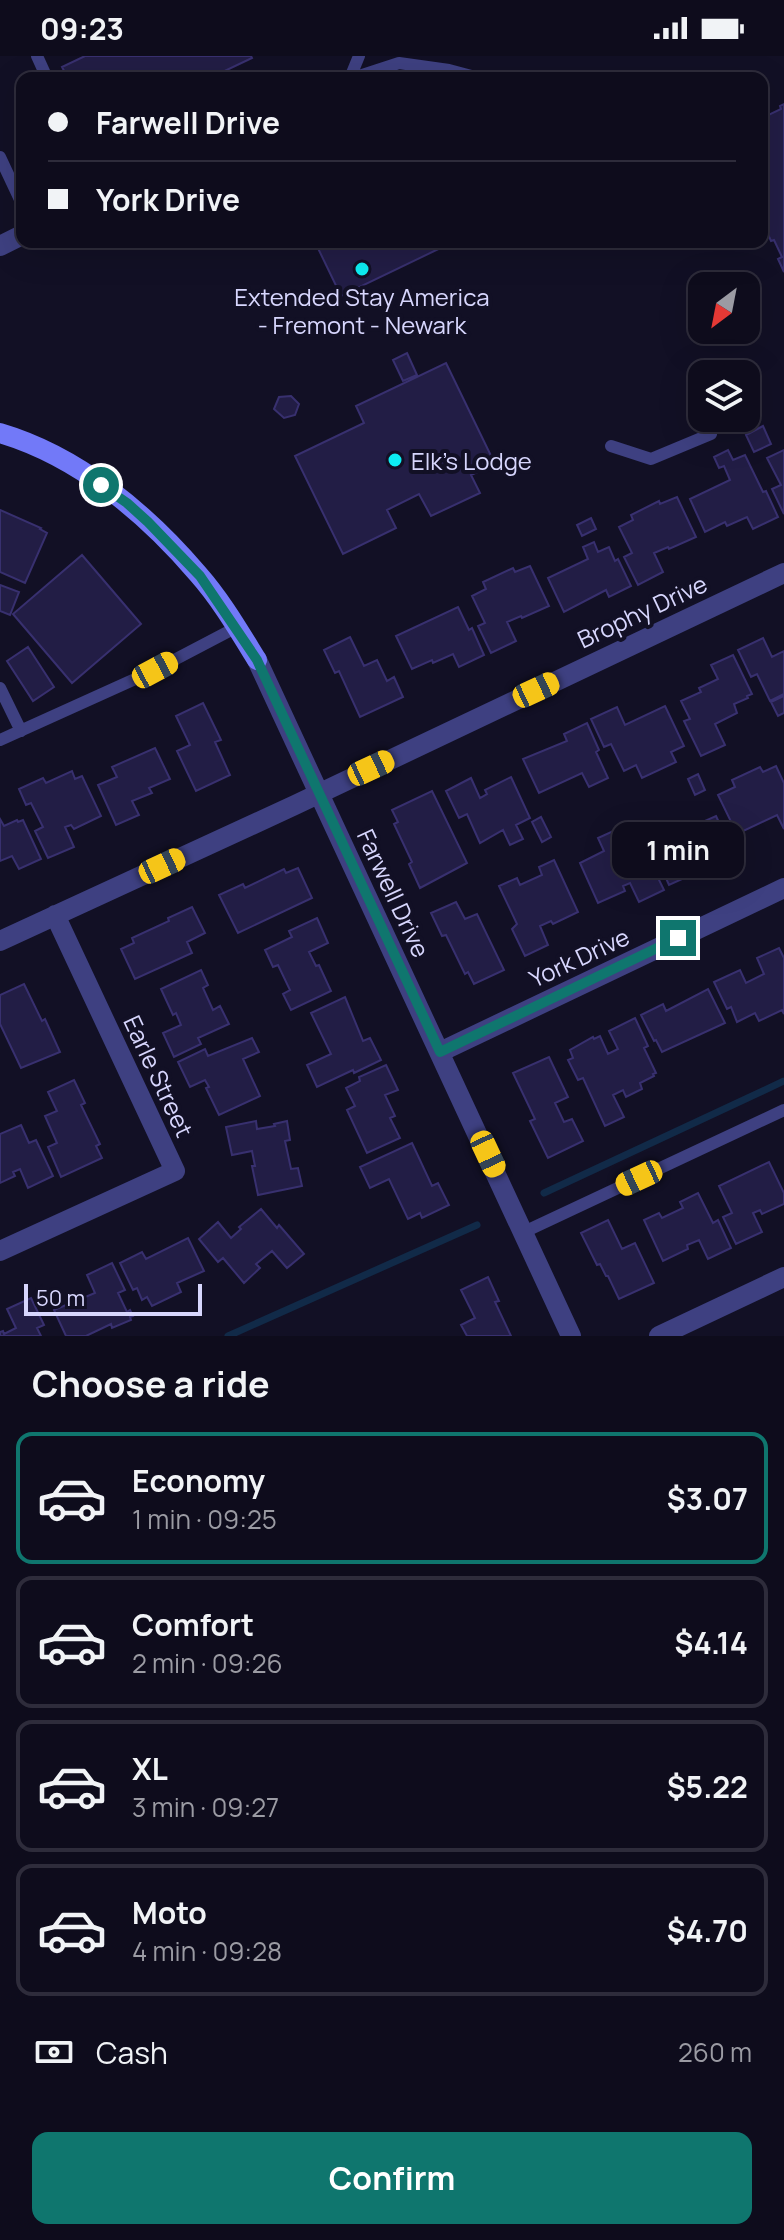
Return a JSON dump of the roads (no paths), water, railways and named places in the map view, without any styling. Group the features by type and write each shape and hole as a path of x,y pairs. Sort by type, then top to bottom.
{"street":[{"name":"Farwell Drive","path":"0,433 27,441 75,467 127,503 169,541 200,576 237,627 257,660 307,766 571,1336"},
{"name":"Brophy Drive","path":"0,941 784,573"},
{"name":"York Drive","path":"440,1052 784,888"},
{"name":"Earle Street","path":"0,1251 175,1171 55,915"},
{"path":"659,1336 784,1277"}],"lane":[{"path":"371,72 399,63 456,72"},
{"path":"0,157 16,191"},
{"path":"611,446 651,459 711,434"},
{"path":"0,740 155,670 237,627"},
{"path":"0,688 21,731"},
{"path":"524,1232 784,1110"}],"waterway":[{"path":"544,1193 784,1081"},
{"path":"228,1336 477,1225"}],"place":[{"name":"Extended Stay America - Fremont - Newark","path":"362,269"},
{"name":"Elk's Lodge","path":"395,460"}]}
